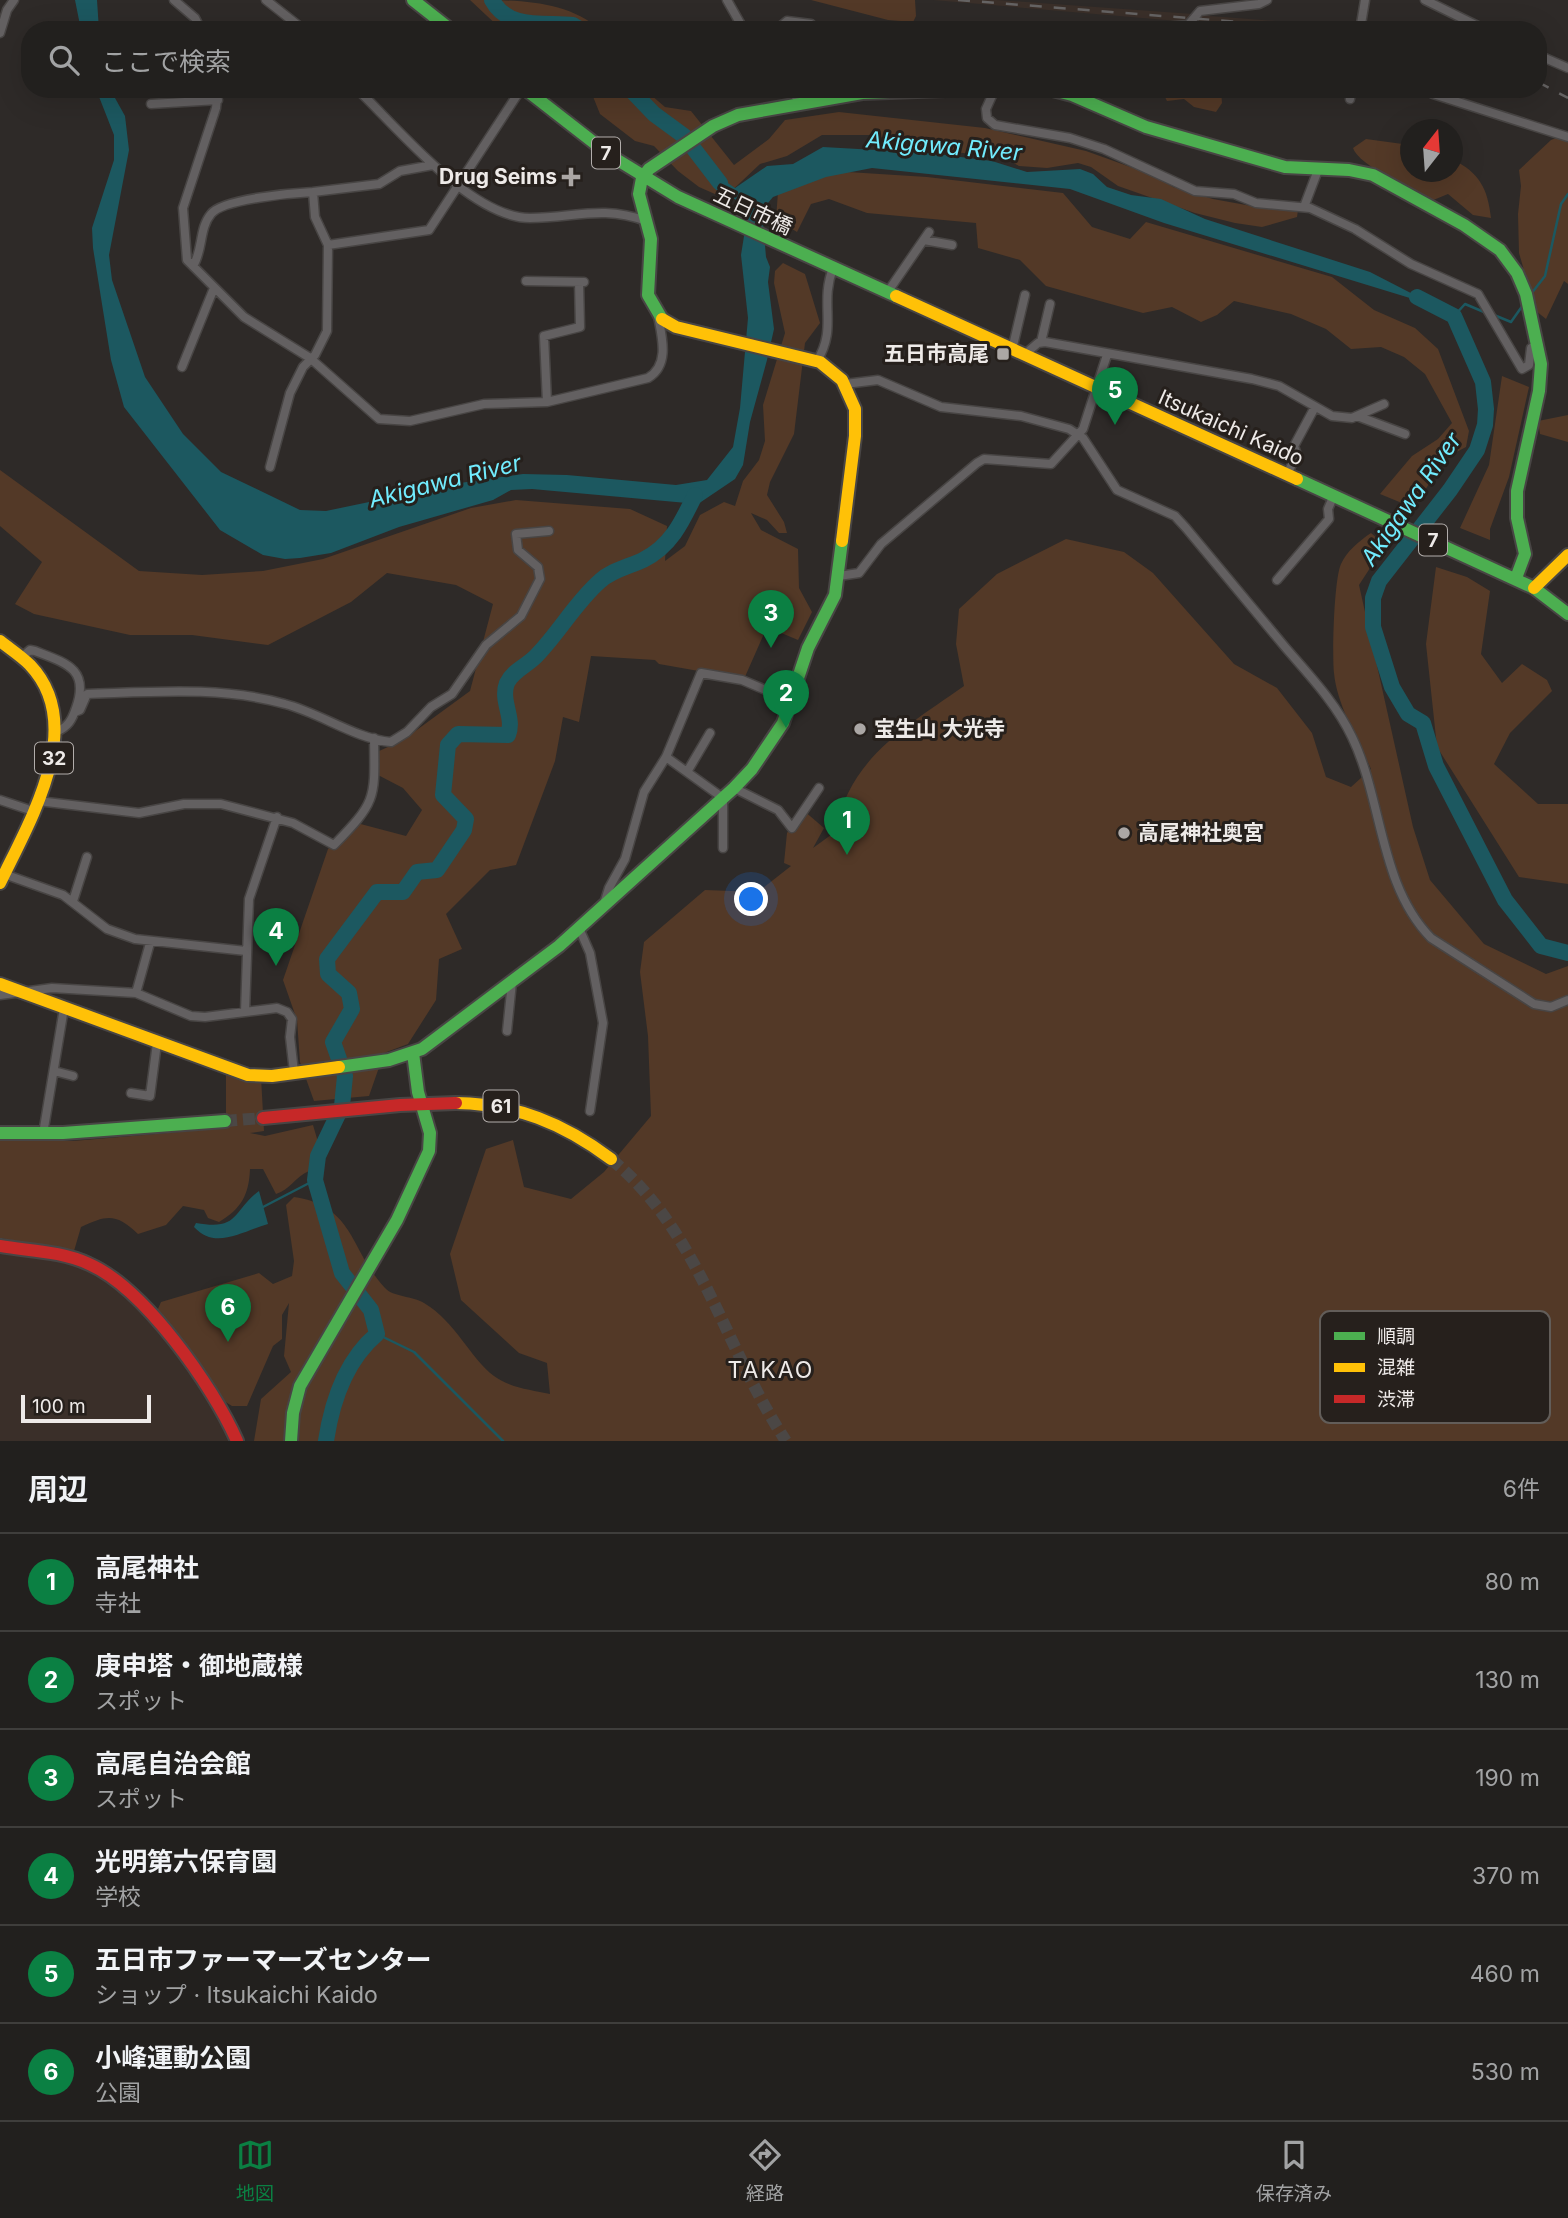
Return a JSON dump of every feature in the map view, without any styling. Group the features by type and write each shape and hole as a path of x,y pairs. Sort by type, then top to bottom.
{"street":[{"path":"0,33 7,10 14,0"},
{"path":"174,0 196,21"},
{"path":"266,0 293,21"},
{"path":"413,0 440,21"},
{"path":"727,0 738,21"},
{"path":"1191,21 1200,11 1254,5 1267,0"},
{"path":"1362,21 1365,0"},
{"path":"1425,0 1468,21"},
{"path":"1547,59 1568,68"},
{"path":"366,98 433,165 487,206 516,217 605,211 646,221"},
{"path":"328,245 429,230 517,98"},
{"name":"7","path":"535,98 642,178"},
{"path":"797,98 801,102"},
{"path":"151,104 218,100 183,208 185,250 193,266 244,317 310,358 379,419 410,421 484,404 547,402 600,391 654,374 663,360 658,316 648,295 651,244 639,197 642,178 649,169 676,150 738,115 828,98"},
{"path":"991,98 986,109 987,118 995,125 1070,138 1104,149 1195,191 1234,194 1256,203 1304,207 1355,229 1411,264 1478,294 1522,369 1529,365 1531,348 1539,346"},
{"path":"1079,98 1153,129 1285,167 1349,170 1380,178 1494,244 1510,262 1520,281 1539,346 1540,383 1516,500 1525,557 1516,578"},
{"path":"1446,98 1568,137"},
{"path":"193,266 207,221 217,208 279,195 379,184 400,171 433,165"},
{"path":"1304,207 1318,170"},
{"name":"五日市橋","path":"642,178 695,206 796,252"},
{"path":"270,467 290,393 310,358 323,343 327,331 328,245 315,217 313,192"},
{"path":"887,293 929,232"},
{"path":"924,240 952,245"},
{"name":"Itsukaichi Kaido","path":"796,252 1516,578 1568,614"},
{"path":"817,361 828,338 825,295 832,268"},
{"path":"526,281 582,282 580,327 544,336 547,402"},
{"path":"182,367 214,288"},
{"path":"1018,352 1025,295"},
{"path":"1041,342 1050,304"},
{"path":"0,984 248,1074 300,1072 373,1062 413,1053 430,1044 579,928 734,788 777,733 795,690 808,648 833,600 839,576 856,428 854,406 845,384 831,369 817,361 672,326 658,316"},
{"path":"1018,352 1041,342 1252,379 1279,386 1332,416 1356,416 1405,434"},
{"path":"839,576 859,573 881,544 984,459 1051,464 1083,429 1107,355"},
{"path":"845,384 878,380 941,407 1021,416 1078,434 1096,454 1117,490 1169,513 1186,528 1331,701 1352,736 1365,769 1399,889 1418,923 1431,938 1534,1004 1558,1007 1568,1000"},
{"path":"1356,416 1384,404"},
{"path":"1287,474 1297,455 1294,446 1315,407"},
{"path":"1277,580 1329,519 1328,509 1334,495"},
{"path":"75,712 80,710 87,694 199,692 283,703 391,742 399,738 431,707 452,694 486,645 521,616 540,579 538,567 518,550 516,534 549,531"},
{"path":"1534,589 1568,555"},
{"name":"32","path":"0,641 22,657 46,691 56,732 53,760 36,806 2,878"},
{"path":"22,657 30,650 35,651 75,671 81,690 75,712 67,727 56,732"},
{"path":"604,905 609,888 625,859 644,792 666,757 701,673 742,680 775,694 779,685 795,690"},
{"path":"687,772 710,733"},
{"path":"0,800 36,806 139,813 208,802 277,817 334,845 364,814 373,797 374,738"},
{"path":"666,757 723,798"},
{"path":"734,788 778,810 792,828 819,788"},
{"path":"723,798 723,848"},
{"path":"245,1012 249,899 277,817"},
{"path":"74,901 87,858"},
{"path":"2,878 74,901 107,929 150,943 246,951"},
{"path":"579,928 590,953 603,1023 590,1111"},
{"path":"136,993 150,943"},
{"path":"508,1031 512,982"},
{"path":"43,1133 54,1071 59,1006 57,988"},
{"path":"0,995 57,988 136,993 191,1016 277,1008 287,1012 292,1019 290,1037 300,1072"},
{"path":"131,1093 150,1096 157,1043"},
{"path":"291,1441 293,1413 300,1386 397,1220 429,1151 430,1133 413,1053"},
{"path":"54,1071 73,1076"},
{"name":"61","path":"263,1118 422,1105 484,1104 534,1114 569,1130 611,1159"},
{"path":"0,1133 43,1133 225,1121"},
{"path":"0,1246 74,1258 100,1268 125,1284 145,1305 228,1419 237,1441"}],"shaded area":[{"path":"470,0 541,4 557,7 588,21 492,21"},
{"path":"811,0 915,0 916,16 914,21 888,20"},
{"path":"933,0 997,0 1193,14 1190,21"},
{"path":"1197,15 1277,21 1195,21"},
{"path":"594,98 654,98 665,107 691,111 734,165 769,139 785,120 839,112 985,128 1086,151 1150,174 1173,187 1213,199 1268,209 1298,210 1297,217 1262,227 1235,223 1195,213 1118,186 1091,167 1078,163 1047,168 1019,166 1005,158 938,150 870,135 822,135 787,156 760,164 724,198 699,187 678,171 654,146 635,141 600,114"},
{"path":"1166,98 1222,98 1222,103 1216,112 1194,107 1184,99 1167,101"},
{"path":"1568,133 1568,284 1564,281 1546,319 1536,311 1519,253 1519,170 1551,140"},
{"path":"1366,139 1400,144 1400,182 1463,182 1463,166 1476,176 1485,190 1491,218 1473,215 1448,194 1431,201 1376,170 1357,155 1353,148"},
{"path":"832,171 927,177 1063,193 1092,227 1130,239 1146,222 1332,277 1374,310 1415,328 1438,349 1469,431 1466,447 1445,458 1414,508 1380,494 1412,456 1438,439 1452,423 1425,374 1404,357 1381,347 1351,349 1326,329 1291,314 1234,301 1217,315 1201,322 1172,307 1143,313 1046,286 1020,260 978,248 976,223 867,213 829,199 811,204 797,232 776,219 778,192"},
{"path":"783,263 805,274 820,323 805,343 794,434 770,482 767,495 784,522 787,533 779,533 767,520 751,513 761,530 798,549 799,588 812,612 798,640 767,627 744,679 659,664 655,660 591,656 579,722 563,717 555,761 516,865 490,870 446,914 462,949 439,959 436,1000 408,1044 384,1053 369,1096 314,1101 300,1062 297,1020 283,980 328,849 353,822 406,836 422,810 403,788 378,775 377,752 403,740 470,691 493,604 456,585 387,573 351,602 268,645 192,635 130,635 34,614 15,604 42,562 0,526 0,470 139,571 202,575 263,571 323,559 471,508 516,500 630,509 667,526 665,561 685,546 700,515 724,502 735,506 743,481 759,460 765,441 763,405 785,333 774,283 775,271"},
{"path":"1502,376 1529,387 1509,477 1490,529 1490,540 1460,528 1489,465"},
{"path":"1568,415 1568,442 1540,434 1538,421"},
{"path":"1371,533 1385,545 1359,585 1413,827 1430,880 1484,944 1546,974 1568,966 1568,1441 254,1441 261,1399 291,1372 284,1356 289,1303 282,1315 282,1339 273,1346 247,1406 232,1406 219,1398 157,1311 161,1302 259,1273 273,1284 292,1276 294,1261 286,1205 294,1197 314,1202 329,1210 349,1232 385,1288 419,1301 435,1311 494,1376 514,1386 550,1394 547,1363 519,1353 461,1300 450,1254 486,1149 513,1140 524,1187 571,1199 604,1172 651,1116 648,1036 640,972 644,942 705,890 758,892 791,866 784,863 787,833 803,810 824,828 813,848 835,832 842,806 853,783 867,764 902,730 964,686 956,644 959,609 997,574 1066,539 1124,552 1153,573 1234,664 1277,688 1312,733 1326,777 1351,787 1371,769 1339,697 1334,673 1335,600 1339,572 1344,559"},
{"path":"1436,567 1467,577 1490,591 1481,654 1502,683 1522,664 1547,680 1552,691 1510,733 1494,764 1538,804 1568,804 1568,884 1519,877 1437,747 1426,644"},
{"path":"226,1071 261,1077 264,1131 250,1133 265,1136 313,1125 318,1142 309,1171 285,1190 276,1194 263,1169 250,1169 246,1194 233,1212 219,1222 208,1218 204,1210 183,1206 166,1225 138,1234 117,1219 105,1218 90,1223 81,1227 74,1251 0,1238 0,1140 73,1141 226,1128"},
{"path":"0,1251 67,1262 104,1275 144,1309 218,1413 231,1441 0,1441"}],"water":[{"path":"75,0 97,0 98,21 79,21"},
{"path":"100,98 115,98 125,116 129,150 109,255 112,280 145,377 183,434 221,472 300,510 326,511 460,483 523,474 567,475 676,485 707,480 733,447 740,408 748,318 741,255 748,211 713,181 705,167 735,188 767,166 793,164 823,147 929,153 992,161 1027,172 1080,169 1093,174 1107,187 1131,195 1161,199 1205,219 1370,272 1436,306 1164,223 1070,189 872,168 826,177 773,197 762,210 766,257 770,267 768,282 774,329 750,422 743,465 735,479 698,504 532,489 511,490 493,500 399,527 331,553 285,559 263,555 220,530 124,407 111,360 92,228 114,160 114,135"},
{"path":"259,1191 268,1224 238,1235 220,1238 202,1234 194,1227 196,1223 210,1225 228,1222"}],"waterway":[{"path":"492,0 507,16 521,21"},
{"path":"639,98 654,114 684,136 720,183"},
{"path":"1531,294 1545,276 1561,204 1568,194"},
{"name":"Akigawa River","path":"1417,297 1454,316 1483,382 1485,425 1477,450 1450,490 1379,581 1373,598 1373,627 1392,687 1408,714 1423,723 1436,766 1505,900 1541,946 1568,953"},
{"path":"1454,316 1465,304 1484,312"},
{"path":"1494,315 1511,322 1523,305"},
{"path":"326,1441 336,1397 348,1369 356,1356 377,1334 371,1310 342,1273 315,1180 318,1156 342,1106 345,1076 333,1042 352,1009 349,993 328,974 327,959 377,892 403,892 417,872 437,870 464,830 466,819 443,795 448,745 458,734 508,735 510,722 505,690 510,678 538,654 600,581 661,548 680,524 695,495"},
{"path":"263,1207 315,1180"},
{"path":"377,1334 414,1352 503,1441"}],"tunnel":[{"path":"225,1121 263,1118"},
{"path":"611,1159 642,1189 668,1221 690,1256 764,1405 786,1441"}],"railway":[{"path":"958,0 1227,21"},
{"path":"1547,87 1568,98"}],"traffic: fast":[{"path":"413,0 440,21"},
{"path":"537,98 611,156 678,197 896,296"},
{"path":"662,319 648,295 651,239 639,194 642,178 649,169 713,126 738,115 834,98"},
{"path":"1079,98 1146,127 1285,167 1349,170 1373,175 1464,225 1500,250 1517,273 1526,294 1541,364 1539,391 1517,491 1517,518 1525,554 1516,578"},
{"path":"1297,479 1534,588 1568,614"},
{"path":"339,1067 389,1060 422,1049 559,946 734,788 752,769 783,723 808,648 835,595 842,541"},
{"path":"291,1441 293,1413 300,1386 397,1220 429,1151 430,1133 418,1092 413,1053"},
{"path":"0,1133 63,1133 225,1121"}],"traffic: slow":[{"path":"896,296 1297,479"},
{"path":"662,319 676,327 820,362 842,380 855,409 855,436 842,541"},
{"path":"1534,588 1568,555"},
{"path":"0,641 30,665 47,689 54,716 54,745 48,774 38,803 0,883"},
{"path":"0,984 248,1075 272,1076 339,1067"},
{"path":"456,1103 499,1107 538,1118 575,1135 611,1159"}],"traffic: jam":[{"path":"263,1118 400,1105 456,1103"},
{"path":"0,1246 78,1260 110,1276 132,1294 154,1316 194,1367 237,1441"}],"place":[{"name":"Drug Seims","path":"571,177"},
{"name":"五日市高尾","path":"1003,354"},
{"name":"五日市ファーマーズセンター","path":"1115,425"},
{"name":"高尾自治会館","path":"771,648"},
{"name":"庚申塔・御地蔵様","path":"786,728"},
{"name":"宝生山 大光寺","path":"860,729"},
{"name":"高尾神社奥宮","path":"1124,833"},
{"name":"高尾神社","path":"847,855"},
{"name":"光明第六保育園","path":"276,966"},
{"name":"小峰運動公園","path":"228,1342"}],"district":[{"name":"TAKAO","path":"771,1370"}]}
